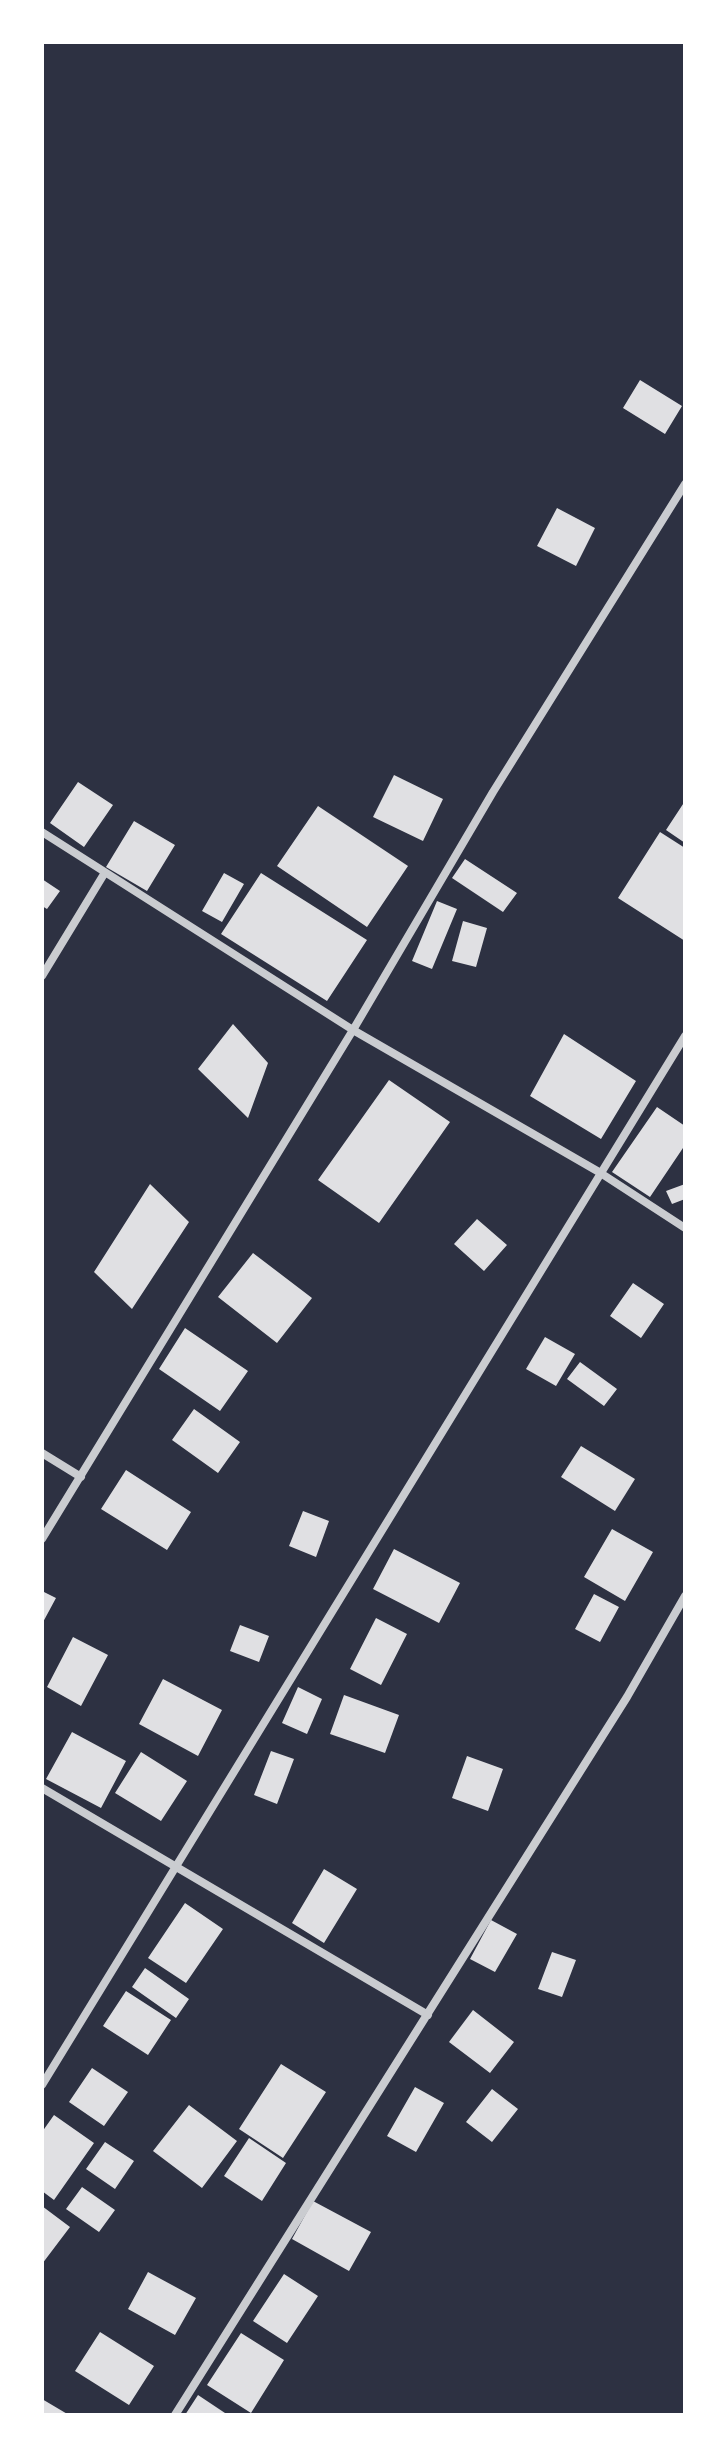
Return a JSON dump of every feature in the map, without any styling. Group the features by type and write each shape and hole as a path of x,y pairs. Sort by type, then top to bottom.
{"street":[{"path":"42,1539 353,1030 493,792 685,484"},
{"path":"42,832 353,1030 599,1172 685,1228"},
{"path":"42,976 104,874"},
{"path":"42,2085 685,1036"},
{"path":"42,1453 81,1477"},
{"path":"175,2415 627,1697 685,1596"},
{"path":"42,1788 428,2015"}],"building":[{"path":"640,380 682,406 665,434 623,408"},
{"path":"557,508 595,528 576,566 537,546"},
{"path":"394,775 443,799 423,841 373,817"},
{"path":"78,782 113,805 84,847 50,823"},
{"path":"685,801 685,843 666,830"},
{"path":"318,806 408,866 367,927 277,866"},
{"path":"134,821 175,845 147,891 106,867"},
{"path":"660,832 685,848 685,941 618,898"},
{"path":"465,859 517,893 503,912 452,878"},
{"path":"224,873 244,884 222,922 202,911"},
{"path":"261,873 367,940 327,1001 221,934"},
{"path":"42,879 60,891 47,909 42,906"},
{"path":"437,901 457,909 432,969 412,961"},
{"path":"463,921 487,928 476,967 452,961"},
{"path":"233,1024 268,1063 248,1118 198,1069"},
{"path":"564,1034 636,1081 601,1139 530,1096"},
{"path":"389,1080 450,1122 379,1223 318,1180"},
{"path":"657,1107 685,1126 685,1145 650,1197 612,1172"},
{"path":"150,1184 189,1222 132,1309 94,1272"},
{"path":"685,1184 685,1199 672,1204 666,1191"},
{"path":"477,1219 507,1245 484,1271 454,1244"},
{"path":"253,1253 312,1298 277,1343 218,1297"},
{"path":"633,1283 664,1304 641,1338 610,1316"},
{"path":"185,1328 248,1371 220,1411 159,1369"},
{"path":"545,1337 575,1354 556,1386 526,1369"},
{"path":"580,1362 617,1389 604,1406 567,1379"},
{"path":"194,1409 240,1442 218,1473 172,1440"},
{"path":"581,1446 635,1479 615,1511 561,1477"},
{"path":"126,1470 191,1512 167,1550 101,1509"},
{"path":"303,1511 329,1521 316,1557 289,1546"},
{"path":"612,1529 653,1552 625,1601 584,1577"},
{"path":"394,1549 460,1583 439,1623 373,1589"},
{"path":"42,1591 56,1598 42,1624"},
{"path":"594,1594 619,1607 600,1642 575,1629"},
{"path":"376,1618 407,1634 381,1685 350,1669"},
{"path":"240,1625 269,1636 259,1662 230,1651"},
{"path":"73,1637 108,1655 81,1706 47,1687"},
{"path":"163,1679 222,1710 198,1756 139,1724"},
{"path":"298,1687 322,1699 307,1734 282,1723"},
{"path":"344,1695 399,1715 385,1753 330,1734"},
{"path":"72,1732 126,1761 101,1808 46,1779"},
{"path":"271,1751 294,1759 277,1804 254,1795"},
{"path":"141,1752 187,1781 161,1821 115,1793"},
{"path":"467,1756 503,1769 488,1811 452,1798"},
{"path":"324,1869 357,1889 324,1943 292,1923"},
{"path":"185,1903 223,1929 186,1983 148,1958"},
{"path":"491,1920 517,1934 495,1972 470,1959"},
{"path":"552,1952 576,1960 562,1997 538,1989"},
{"path":"145,1968 189,1999 176,2018 132,1987"},
{"path":"126,1991 171,2020 148,2055 103,2026"},
{"path":"473,2010 514,2042 490,2073 449,2042"},
{"path":"281,2064 326,2092 283,2158 239,2129"},
{"path":"92,2068 128,2092 104,2126 69,2102"},
{"path":"415,2087 444,2103 416,2152 387,2136"},
{"path":"492,2089 518,2109 492,2142 466,2122"},
{"path":"189,2105 237,2141 202,2188 153,2151"},
{"path":"54,2115 94,2143 54,2200 42,2191 42,2132"},
{"path":"249,2138 286,2163 262,2201 224,2176"},
{"path":"105,2142 134,2161 115,2189 86,2169"},
{"path":"82,2187 115,2210 99,2232 66,2209"},
{"path":"313,2201 371,2232 349,2271 292,2239"},
{"path":"42,2206 70,2227 42,2264"},
{"path":"148,2272 196,2298 175,2335 128,2309"},
{"path":"284,2274 318,2296 287,2343 253,2321"},
{"path":"100,2332 154,2366 129,2405 75,2371"},
{"path":"241,2333 284,2360 251,2413 207,2385"},
{"path":"198,2395 228,2415 185,2415"},
{"path":"42,2399 69,2415 42,2415"}]}
